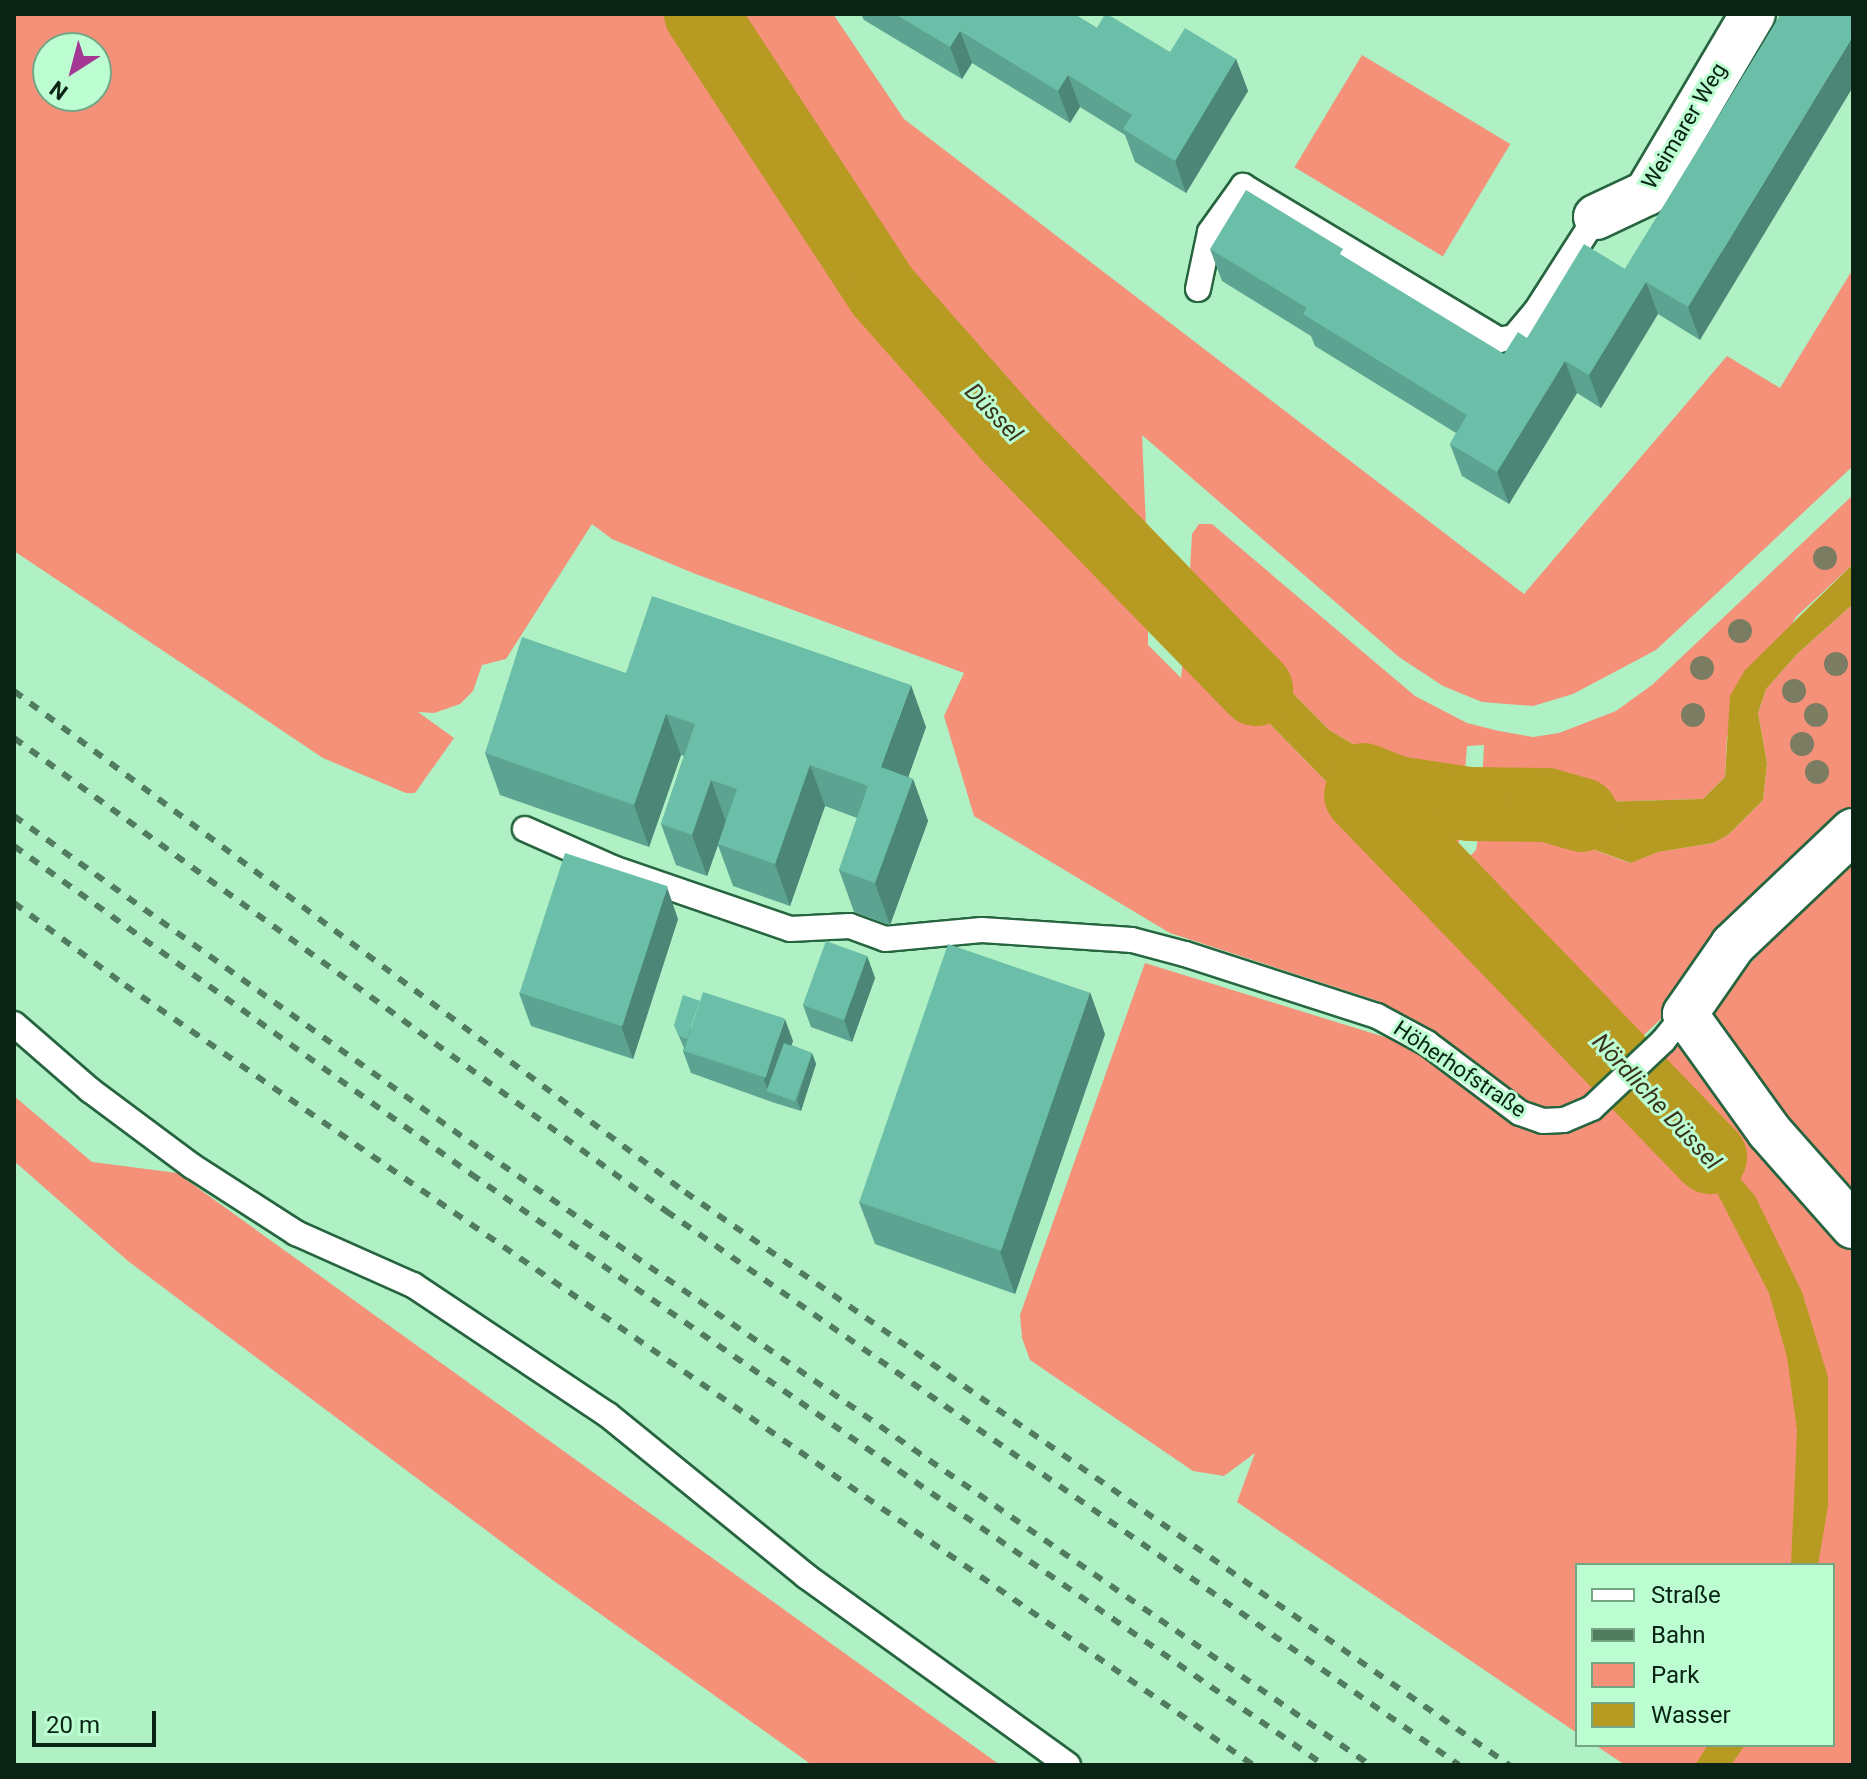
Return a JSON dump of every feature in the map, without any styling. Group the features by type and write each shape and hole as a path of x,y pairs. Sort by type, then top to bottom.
{"street":[{"name":"Weimarer Weg","path":"1596,217 1647,193 1753,14"},
{"path":"1853,831 1733,945 1674,1028 1853,1226"}],"lane":[{"path":"1198,289 1210,232 1243,186 1499,340 1514,337 1536,311 1596,217"},
{"name":"Höherhofstraße","path":"525,829 613,868 790,929 850,926 885,939 982,930 1132,940 1185,954 1377,1016 1404,1029 1520,1113 1543,1121 1564,1120 1592,1108 1674,1028"},
{"path":"14,1024 90,1090 192,1166 296,1233 413,1285 608,1415 806,1576 1068,1765"}],"green space":[{"path":"14,14 689,14 713,42 884,302 1148,604 1148,645 1181,678 1185,637 1409,866 1416,881 1406,891 1615,1104 1853,857 1853,1765 1625,1765 1598,1747 1835,1747 1835,1563 1575,1563 1575,1732 1237,1502 1255,1453 1224,1476 1193,1471 1030,1360 1022,1338 1020,1315 1145,963 1404,1043 1378,1001 1170,933 974,816 944,716 964,673 693,573 612,539 592,524 506,659 482,665 473,691 460,704 434,713 418,712 454,738 415,793 406,793 323,758 14,551"},
{"path":"707,14 833,14 904,119 1524,594 1727,356 1780,388 1853,269 1853,466 1656,650 1573,694 1533,706 1482,702 1443,686 1399,657 1142,435 1147,550 916,305"},
{"path":"1362,55 1510,144 1443,256 1295,167"},
{"path":"1853,495 1853,564 1796,617 1727,737 1725,777 1703,799 1596,802 1544,790 1482,786 1484,745 1467,746 1464,784 1395,769 1329,730 1189,588 1192,534 1199,524 1212,524 1415,696 1467,723 1533,737 1559,733 1616,711 1652,685"},
{"path":"1853,604 1853,818 1680,1001 1627,1051 1456,871 1476,850 1481,821 1560,837 1630,863 1658,852 1713,843 1728,835 1763,800 1767,763 1758,713 1766,689 1797,654"},
{"path":"1383,799 1461,822 1459,842 1441,858 1421,831"},
{"path":"14,1096 92,1162 177,1173 1000,1765 812,1765 547,1576 128,1261 14,1161"}],"water":[{"path":"1853,564 1853,604 1797,654 1766,689 1758,713 1767,763 1763,800 1728,835 1713,843 1658,852 1631,863 1560,837 1481,821 1482,786 1544,790 1596,802 1703,799 1725,777 1730,696 1745,670"},
{"path":"1189,588 1329,730 1395,769 1464,784 1461,822 1385,800 1421,831 1441,858 1416,881 1409,866 1185,637"},
{"path":"1456,871 1627,1051 1604,1072 1565,1025 1432,895"},
{"path":"1652,1073 1755,1196 1802,1292 1828,1377 1828,1506 1818,1563 1791,1563 1797,1430 1787,1357 1769,1293 1714,1187 1631,1097"},
{"path":"1707,1747 1744,1747 1731,1765 1695,1765"}],"building":[{"path":"895,14 1074,14 1097,28 1107,14 1170,52 1185,28 1236,59 1175,161 1123,129 1132,115 1068,75 1058,91 960,31 950,47"},
{"path":"1781,14 1853,14 1853,36 1688,307 1646,282 1589,375 1565,361 1497,472 1450,444 1467,415 1303,314 1307,308 1210,249 1246,190 1343,249 1340,254 1504,354 1518,332 1527,338 1584,244 1625,269"},
{"path":"652,596 911,685 881,767 913,779 875,883 839,870 868,786 810,765 775,864 718,844 737,789 711,780 692,835 661,824 695,724 666,714 634,805 485,753 522,637 626,673"},
{"path":"565,853 668,886 622,1026 520,993"},
{"path":"826,941 867,956 844,1020 803,1005"},
{"path":"948,944 1090,993 1001,1251 859,1202"},
{"path":"703,992 785,1019 766,1078 684,1051"},
{"path":"683,995 700,1001 687,1039 679,1036 674,1025"},
{"path":"784,1043 812,1053 795,1101 767,1091"}],"waterway":[{"name":"Düssel","path":"701,14 883,292 1008,434 1256,689"},
{"path":"1364,780 1397,793 1469,804 1547,805 1582,815"},
{"name":"Nördliche Düssel","path":"1361,795 1710,1157"}],"railway":[{"path":"14,691 685,1192 1509,1765"},
{"path":"14,738 666,1211 1459,1765"},
{"path":"14,816 485,1153 1370,1765"},
{"path":"14,846 471,1174 1324,1765"},
{"path":"14,903 125,985 1253,1765"}]}
